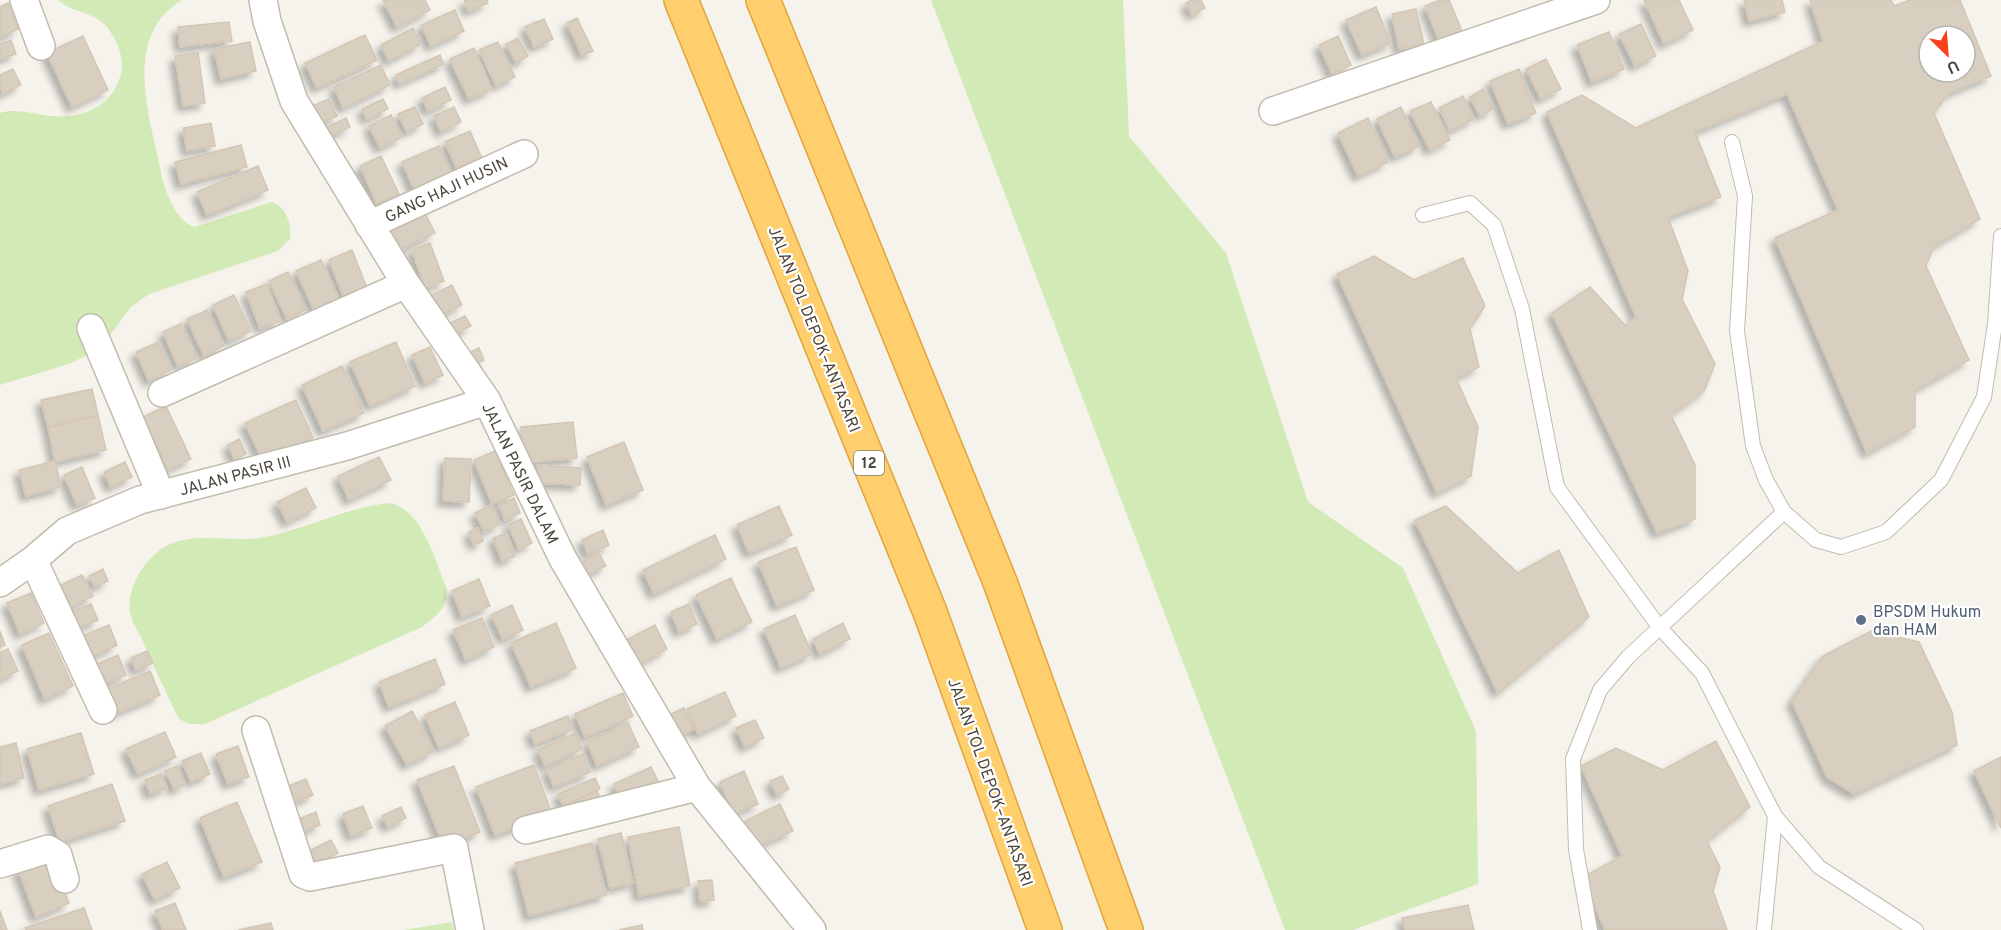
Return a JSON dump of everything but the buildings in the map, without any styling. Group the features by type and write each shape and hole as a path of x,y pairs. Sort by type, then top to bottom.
{"highway":[{"name":"JALAN TOL DEPOK–ANTASARI","path":"681,0 930,612 1045,930"},
{"path":"763,0 1000,582 1126,930"}],"street":[{"path":"24,0 41,46"},
{"name":"JALAN PASIR DALAM","path":"263,0 267,21 294,101 406,284 487,401 563,559 697,787 804,929"},
{"path":"1273,111 1596,0"},
{"name":"GANG HAJI HUSIN","path":"369,225 524,153"},
{"path":"162,393 406,284"},
{"path":"91,328 161,495"},
{"name":"JALAN PASIR III","path":"0,583 68,531 140,500 347,446 487,401"},
{"path":"33,560 103,710"},
{"path":"256,729 303,874 310,877 454,848 470,930"},
{"path":"526,830 697,787"},
{"path":"0,864 48,849 58,855 65,879"}],"lane":[{"path":"1732,142 1745,196 1739,342 1753,446 1766,480 1784,512 1816,540 1841,547 1886,532 1941,480 1984,397 1998,322 2001,236"},
{"path":"1423,215 1470,203 1494,225 1522,309 1557,487 1660,628 1702,673 1775,816 1819,867 1916,930"},
{"path":"1590,930 1576,849 1574,759 1600,690 1628,657 1784,512"},
{"path":"1764,930 1775,816"}],"green space":[{"path":"58,0 182,0 163,16 151,36 145,58 145,83 152,134 163,181 171,201 183,220 195,227 271,202 281,207 287,216 290,239 278,251 149,294 131,307 107,339 93,352 69,364 0,385 0,113 19,111 50,116 72,116 83,113 102,104 109,97 116,88 122,70 119,50 106,26 101,21"},
{"path":"931,0 1123,0 1129,136 1226,253 1308,502 1403,568 1476,731 1478,884 1353,930 1285,930"},
{"path":"390,503 411,515 432,551 447,589 443,606 436,615 422,627 205,724 189,724 179,719 130,612 132,591 148,561 164,547 183,540 259,538 276,535 357,509"},
{"path":"452,922 454,930 404,930"}],"place":[{"name":"BPSDM Hukum dan HAM","path":"1861,620"}]}
